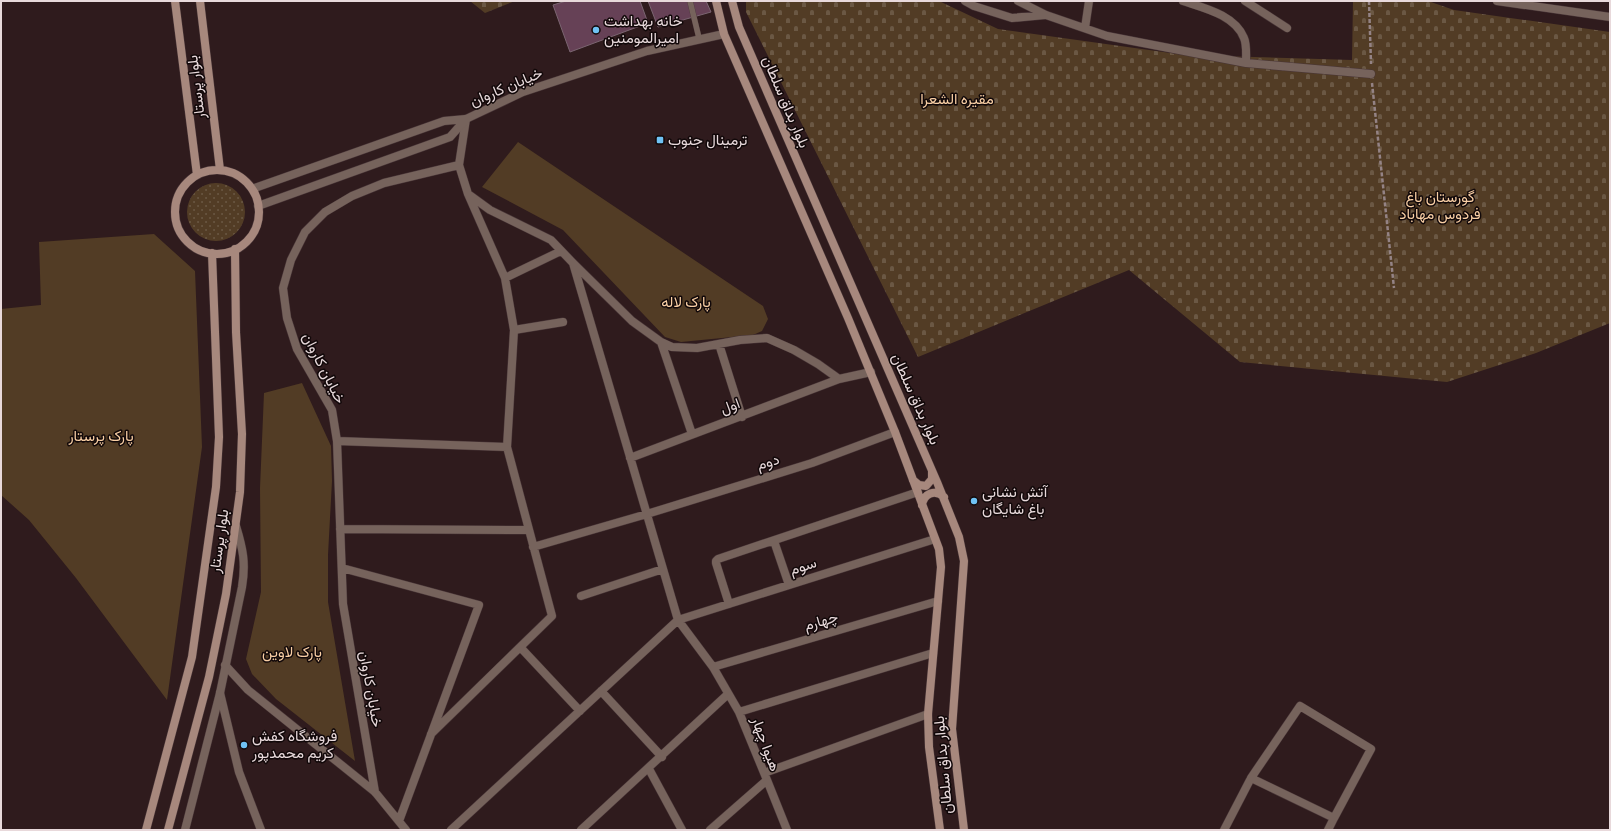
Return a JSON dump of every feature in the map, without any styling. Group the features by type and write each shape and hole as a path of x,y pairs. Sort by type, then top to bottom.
{"main road":[{"path":"175,1 197,175"},
{"name":"بلوار پرستار","path":"200,1 220,170"},
{"name":"بلوار بداق سلطان","path":"716,1 724,34 871,372 912,480 918,492 941,558 928,714 929,747 940,830"},
{"name":"بلوار بداق سلطان","path":"732,1 739,27 944,497 959,537 964,561 952,729 964,830"},
{"path":"220,170 238,176 252,188 258,206 258,219 254,231 246,242 235,249 224,253 212,254 199,250 188,243 180,232 175,220 175,206 179,194 186,183 197,175 208,171 220,170"},
{"name":"بلوار پرستار","path":"168,830 209,677 226,594 240,492 242,434 236,332 235,249"},
{"name":"بلوار پرستار","path":"146,830 192,657 216,487 219,437 212,254"},
{"path":"912,480 919,486 926,486 932,479 932,470"},
{"path":"922,505 924,498 930,493 938,493 944,497"}],"street":[{"path":"965,1 974,6 1012,18 1046,15"},
{"path":"1018,1 1046,15 1107,36 1246,63 1371,74"},
{"path":"1084,28 1089,1"},
{"path":"1183,1 1227,18 1238,27 1246,44 1246,63"},
{"path":"1245,1 1286,28"},
{"path":"1497,1 1610,17"},
{"name":"خیابان کاروان","path":"374,792 343,604 337,441 332,410 297,349 287,318 283,288 291,260 305,232 325,212 352,196 384,183 459,165 466,119 523,92 648,51 699,38 724,34"},
{"path":"252,188 444,121 466,119"},
{"path":"258,206 450,137 466,119"},
{"path":"444,121 450,137"},
{"path":"431,734 521,648 552,616 507,447 514,330 505,278 468,194 459,165"},
{"path":"468,194 490,210 551,240 572,263 632,321 661,342 672,347 697,348 740,340 766,338 794,350 812,360 839,379"},
{"path":"505,278 561,251"},
{"name":"هیوا چهار","path":"572,263 678,620 712,667 739,712 765,776 710,830"},
{"path":"514,330 563,322"},
{"path":"661,342 692,434"},
{"path":"719,344 742,417"},
{"name":"اول","path":"630,458 692,434 742,417 839,379 871,372"},
{"name":"دوم","path":"533,547 647,514 812,463 895,432"},
{"path":"337,441 507,447"},
{"path":"729,604 716,561 918,492"},
{"path":"184,830 220,694 245,570 244,549 236,526"},
{"path":"340,529 529,530"},
{"name":"سوم","path":"678,620 935,538"},
{"path":"774,541 789,585"},
{"path":"342,568 479,605 399,821"},
{"path":"581,596 663,570"},
{"name":"چهارم","path":"712,667 938,601"},
{"path":"452,830 678,620"},
{"path":"521,648 580,711"},
{"path":"739,712 933,654"},
{"path":"225,665 248,690 374,792 406,830"},
{"path":"601,692 662,757"},
{"path":"220,694 239,772 261,830"},
{"path":"581,830 662,757 728,694"},
{"path":"1224,830 1251,778 1300,706 1371,749 1328,830"},
{"path":"787,830 765,776 928,714"},
{"path":"649,769 682,830"},
{"path":"1251,778 1334,818"}],"lane":[{"path":"690,1 699,38"}],"path":[{"path":"1368,1 1371,74 1394,288"}],"green space":[{"path":"470,1 515,1 485,13"},
{"name":"گورستان باغ فردوس مهاباد","path":"746,1 939,1 998,29 1185,55 1352,60 1353,1 1428,1 1454,10 1610,32 1610,323 1536,353 1447,382 1240,362 1129,270 918,357 746,12"},
{"name":"پارک لاله","path":"518,142 763,306 768,319 762,331 753,335 681,342 665,337 563,230 482,187"},
{"path":"210,183 222,183 237,191 245,206 245,218 237,233 222,241 210,241 195,233 187,218 187,206 195,191"},
{"name":"پارک پرستار","path":"154,234 195,271 202,447 167,700 76,578 29,520 1,495 1,309 41,305 39,242"},
{"name":"پارک لاوین","path":"302,383 331,446 332,481 328,555 328,602 355,761 276,699 252,674 246,659 261,592 260,488 264,393"}],"building":[{"name":"خانه بهداشت امیرالمومنین","path":"566,1 640,1 648,23 570,52 553,5"},
{"path":"648,1 706,1 711,12 658,27"}],"place":[{"name":"خانه بهداشت امیرالمومنین","path":"596,30"},
{"name":"ترمینال جنوب","path":"660,140"},
{"name":"آتش نشانی باغ شایگان","path":"974,501"},
{"name":"فروشگاه کفش کریم محمدپور","path":"244,745"}],"park label":[{"name":"مقیره الشعرا","path":"957,99"}]}
